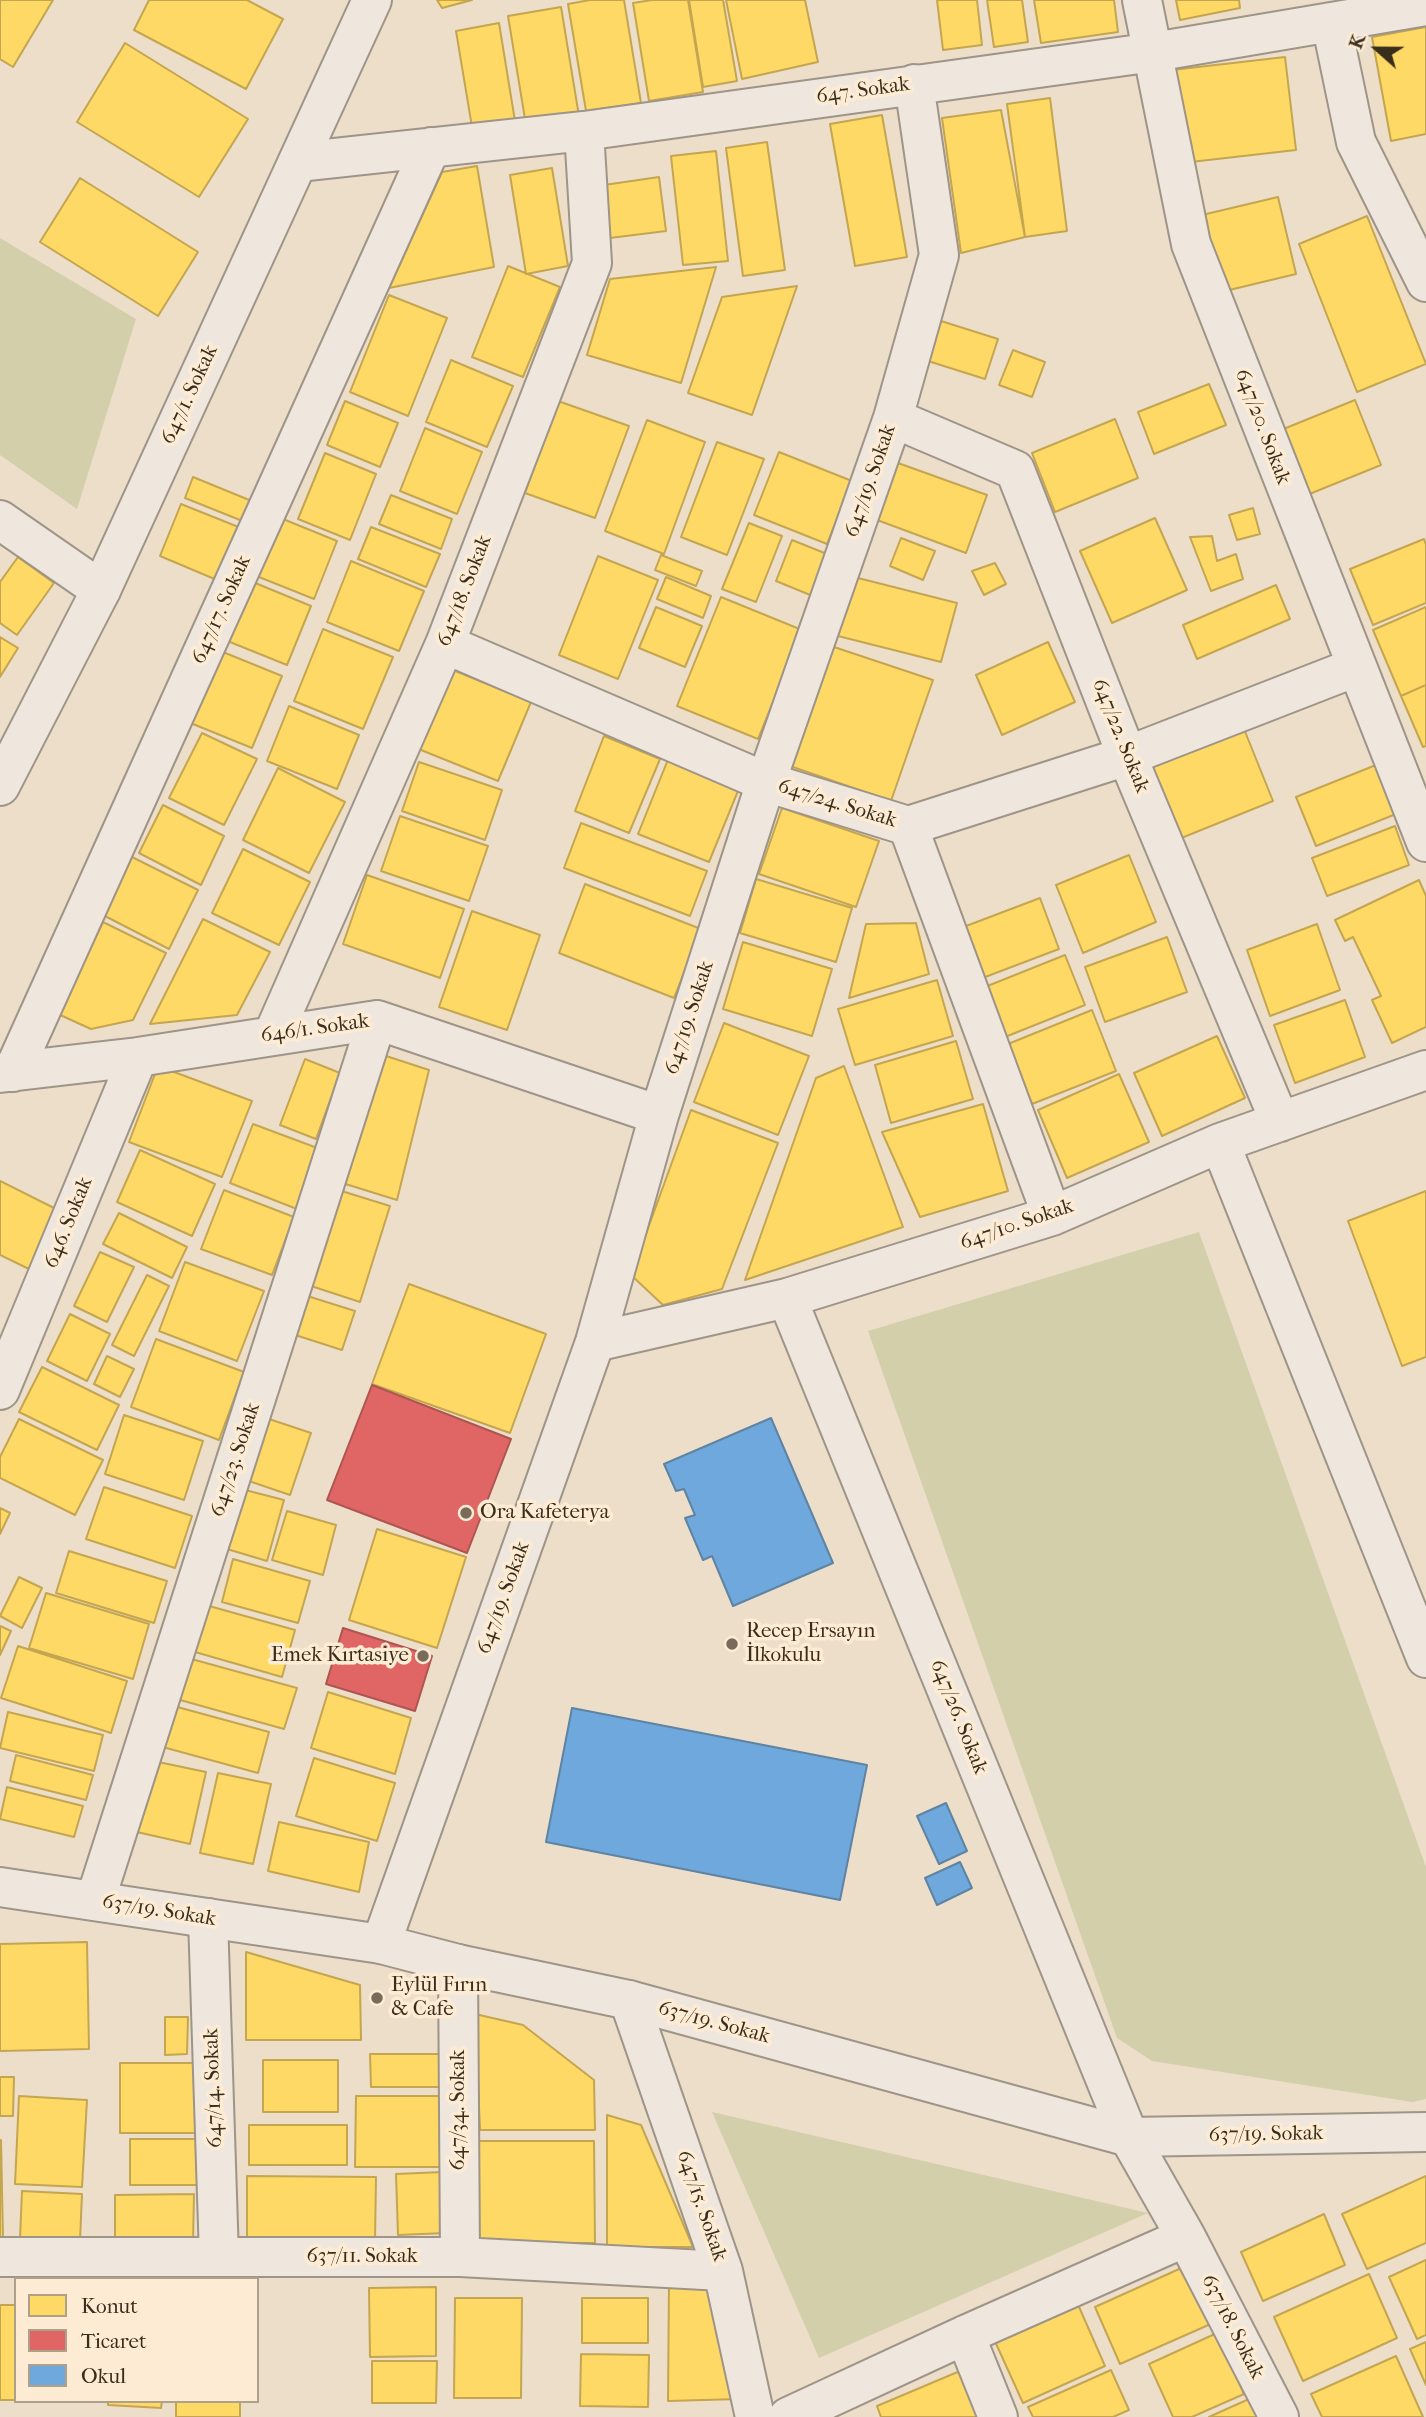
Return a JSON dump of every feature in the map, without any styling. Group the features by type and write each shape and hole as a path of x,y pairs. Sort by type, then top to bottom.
{"street":[{"name":"647/1. Sokak","path":"0,786 101,590 372,0"},
{"name":"647/20. Sokak","path":"1142,0 1191,244 1426,842"},
{"name":"647. Sokak","path":"298,162 584,131 1154,52 1426,6"},
{"path":"1331,23 1356,142 1426,282"},
{"name":"647/19. Sokak","path":"381,1944 595,1342 659,1115 766,782 893,418 939,255 914,84"},
{"name":"647/18. Sokak","path":"273,1035 445,643 592,263 584,131"},
{"name":"647/17. Sokak","path":"6,1073 431,147"},
{"name":"647/22. Sokak","path":"893,418 1015,470 1127,756 1280,1122"},
{"path":"0,520 101,590"},
{"name":"647/24. Sokak","path":"445,643 766,782 908,826 1127,756 1356,667"},
{"path":"908,826 1052,1216"},
{"name":"646/1. Sokak","path":"6,1073 138,1057 377,1020 659,1115"},
{"name":"647/23. Sokak","path":"95,1901 377,1020"},
{"name":"646. Sokak","path":"0,1390 138,1057"},
{"name":"647/10. Sokak","path":"595,1342 787,1298 1052,1216 1220,1143 1426,1070"},
{"path":"1220,1143 1426,1658"},
{"name":"647/26. Sokak","path":"787,1298 1129,2137 1186,2237"},
{"name":"637/19. Sokak","path":"0,1886 381,1944 458,1964 629,2000 1129,2137 1426,2132"},
{"name":"647/14. Sokak","path":"208,1918 219,2257"},
{"name":"647/34. Sokak","path":"458,1964 460,2256"},
{"name":"647/15. Sokak","path":"629,2000 723,2271 755,2417"},
{"path":"788,2417 1186,2237"},
{"name":"637/18. Sokak","path":"1186,2237 1279,2417"},
{"name":"637/11. Sokak","path":"0,2257 460,2256 723,2271"},
{"path":"965,2335 998,2417"}],"shaded area":[{"path":"0,238 136,319 77,509 0,455"},
{"path":"1199,1232 1426,1867 1426,2099 1412,2102 1152,2061 1117,2038 868,1331"},
{"path":"712,2112 1148,2213 819,2358"}],"building: Konut":[{"path":"0,0 53,0 13,67 0,59"},
{"path":"149,0 247,0 283,19 246,89 134,30"},
{"path":"437,0 472,0 442,8"},
{"path":"590,0 624,0 641,103 586,111 568,4"},
{"path":"688,0 703,92 649,101 633,3"},
{"path":"689,0 723,0 737,81 703,87"},
{"path":"726,0 805,0 818,62 742,79"},
{"path":"937,0 977,0 982,45 943,50"},
{"path":"987,0 1022,0 1028,42 994,47"},
{"path":"1034,0 1114,0 1118,32 1041,43"},
{"path":"1176,0 1239,0 1240,8 1180,20"},
{"path":"561,7 579,116 526,125 508,16"},
{"path":"499,23 515,121 472,127 456,31"},
{"path":"1426,27 1426,134 1391,141 1372,37"},
{"path":"125,43 248,119 199,197 77,122"},
{"path":"1285,57 1296,150 1182,163 1172,70"},
{"path":"1050,98 1067,231 1025,237 1007,104"},
{"path":"1001,110 1025,237 961,253 942,118"},
{"path":"882,115 907,257 855,266 830,124"},
{"path":"767,142 785,270 743,276 726,148"},
{"path":"716,151 728,261 683,265 671,156"},
{"path":"477,166 494,267 389,288 442,172"},
{"path":"552,168 568,266 526,274 510,175"},
{"path":"659,177 666,231 610,238 604,185"},
{"path":"80,178 198,252 158,316 40,242"},
{"path":"1278,197 1296,274 1221,292 1202,215"},
{"path":"1367,216 1426,364 1357,392 1299,244"},
{"path":"508,266 560,287 523,377 472,357"},
{"path":"716,267 681,383 587,355 610,279"},
{"path":"797,286 752,415 688,393 722,297"},
{"path":"389,295 447,318 408,416 350,392"},
{"path":"941,321 998,339 985,379 928,361"},
{"path":"1013,350 1045,362 1032,397 999,385"},
{"path":"451,360 513,386 487,447 426,422"},
{"path":"1209,384 1226,425 1154,454 1138,412"},
{"path":"1355,400 1381,465 1307,495 1281,430"},
{"path":"345,401 398,423 380,467 327,445"},
{"path":"558,401 629,426 595,518 525,493"},
{"path":"1115,419 1138,478 1055,512 1032,453"},
{"path":"647,420 705,442 664,554 605,531"},
{"path":"425,428 482,452 457,514 400,491"},
{"path":"717,442 764,459 727,555 681,537"},
{"path":"779,452 852,481 827,544 754,515"},
{"path":"325,453 376,474 350,540 298,519"},
{"path":"898,463 987,495 966,553 877,520"},
{"path":"193,477 259,504 250,524 185,498"},
{"path":"391,495 452,519 441,549 379,524"},
{"path":"181,504 246,530 224,583 160,556"},
{"path":"1253,508 1260,534 1237,540 1229,515"},
{"path":"278,517 337,541 314,599 254,575"},
{"path":"1155,518 1187,590 1112,623 1080,551"},
{"path":"749,523 782,536 756,602 722,589"},
{"path":"371,527 440,554 426,587 358,559"},
{"path":"1212,536 1217,561 1236,554 1243,579 1211,591 1190,537"},
{"path":"901,538 935,551 923,580 890,566"},
{"path":"1424,539 1426,603 1373,625 1350,569"},
{"path":"792,540 837,558 820,599 776,581"},
{"path":"661,555 702,571 696,586 655,570"},
{"path":"598,556 658,580 618,679 559,655"},
{"path":"18,557 54,583 17,635 0,623 0,582"},
{"path":"351,561 424,591 399,651 327,622"},
{"path":"995,563 1006,584 984,595 972,571"},
{"path":"850,576 957,603 941,662 834,635"},
{"path":"666,577 711,596 703,618 657,599"},
{"path":"248,580 311,606 287,665 225,640"},
{"path":"1276,585 1290,619 1197,659 1183,625"},
{"path":"721,597 802,630 758,739 677,706"},
{"path":"656,607 702,626 685,667 639,648"},
{"path":"1426,607 1426,685 1401,696 1373,630"},
{"path":"323,629 393,657 363,729 294,701"},
{"path":"0,637 18,648 0,677"},
{"path":"1048,642 1075,702 1002,735 976,675"},
{"path":"831,646 933,680 891,801 790,766"},
{"path":"218,650 282,676 252,748 188,722"},
{"path":"448,668 531,702 498,781 416,748"},
{"path":"1426,685 1426,746 1423,747 1401,696"},
{"path":"289,706 359,735 337,789 267,761"},
{"path":"1244,729 1273,801 1169,843 1141,772"},
{"path":"202,733 257,759 224,825 169,798"},
{"path":"604,736 660,759 629,833 575,811"},
{"path":"669,757 740,786 709,862 638,834"},
{"path":"419,762 502,790 485,840 402,811"},
{"path":"1376,765 1396,814 1316,846 1296,797"},
{"path":"278,768 345,802 309,873 243,840"},
{"path":"163,805 224,836 201,885 139,853"},
{"path":"782,808 879,841 856,907 759,874"},
{"path":"400,816 488,846 469,901 381,871"},
{"path":"581,823 707,871 690,916 564,868"},
{"path":"1395,826 1409,865 1327,896 1312,858"},
{"path":"243,849 310,882 279,945 212,913"},
{"path":"1129,855 1156,922 1083,953 1056,885"},
{"path":"132,857 198,890 169,949 103,915"},
{"path":"367,875 464,909 440,978 343,944"},
{"path":"756,879 852,908 836,962 740,933"},
{"path":"1419,880 1426,896 1426,1027 1392,1043 1372,1000 1381,996 1353,937 1345,941 1335,920"},
{"path":"585,884 701,929 674,998 559,953"},
{"path":"1040,898 1059,949 972,982 953,931"},
{"path":"472,911 540,935 507,1030 439,1007"},
{"path":"203,919 270,952 237,1015 150,1024"},
{"path":"103,922 166,953 133,1020 91,1029 58,1014"},
{"path":"916,923 929,974 849,998 866,924"},
{"path":"1317,924 1340,990 1270,1016 1247,950"},
{"path":"1167,937 1187,992 1105,1022 1085,967"},
{"path":"743,942 832,969 812,1036 723,1009"},
{"path":"1065,955 1085,1005 1005,1037 985,987"},
{"path":"937,980 953,1036 855,1065 838,1009"},
{"path":"1345,1000 1365,1057 1295,1083 1274,1025"},
{"path":"1092,1010 1116,1071 1032,1104 1008,1044"},
{"path":"724,1023 809,1056 778,1135 694,1102"},
{"path":"1217,1036 1245,1098 1162,1136 1134,1073"},
{"path":"956,1041 973,1099 891,1123 875,1065"},
{"path":"380,1054 429,1070 397,1200 339,1182"},
{"path":"305,1059 340,1073 316,1139 280,1125"},
{"path":"158,1066 252,1101 222,1177 129,1142"},
{"path":"844,1066 903,1227 745,1280 816,1078"},
{"path":"1119,1074 1149,1142 1067,1178 1038,1110"},
{"path":"983,1104 1008,1191 920,1217 882,1132"},
{"path":"691,1110 778,1143 722,1289 663,1305 631,1275"},
{"path":"253,1124 320,1149 297,1209 230,1183"},
{"path":"140,1150 215,1184 192,1236 117,1202"},
{"path":"0,1181 58,1210 29,1269 0,1255"},
{"path":"335,1189 390,1206 360,1302 305,1284"},
{"path":"224,1190 294,1217 272,1275 201,1249"},
{"path":"1426,1191 1426,1357 1402,1366 1348,1221"},
{"path":"119,1213 187,1247 172,1278 103,1244"},
{"path":"100,1252 134,1267 107,1322 74,1306"},
{"path":"185,1262 264,1291 237,1361 159,1331"},
{"path":"147,1275 169,1286 134,1356 112,1345"},
{"path":"409,1284 546,1334 510,1433 372,1384"},
{"path":"301,1294 355,1311 342,1350 289,1333"},
{"path":"70,1314 110,1334 87,1381 47,1361"},
{"path":"156,1339 244,1372 219,1440 131,1407"},
{"path":"107,1356 134,1369 120,1397 94,1384"},
{"path":"42,1367 119,1405 97,1450 19,1412"},
{"path":"124,1415 203,1441 184,1500 105,1474"},
{"path":"263,1417 311,1433 290,1495 243,1479"},
{"path":"19,1419 103,1460 75,1515 0,1478 0,1457"},
{"path":"104,1487 192,1516 175,1568 86,1539"},
{"path":"245,1490 284,1500 267,1561 227,1549"},
{"path":"0,1508 10,1513 0,1534"},
{"path":"287,1511 336,1525 323,1575 272,1560"},
{"path":"377,1529 466,1557 437,1648 349,1620"},
{"path":"69,1551 167,1581 154,1623 56,1593"},
{"path":"233,1559 310,1581 298,1623 222,1602"},
{"path":"19,1577 42,1588 22,1628 0,1616"},
{"path":"46,1593 149,1624 133,1679 29,1648"},
{"path":"202,1604 295,1630 282,1677 188,1650"},
{"path":"0,1626 11,1631 0,1655"},
{"path":"18,1646 127,1681 111,1733 1,1698"},
{"path":"184,1657 297,1688 284,1729 173,1698"},
{"path":"328,1692 411,1718 395,1774 311,1748"},
{"path":"170,1705 269,1732 258,1773 159,1746"},
{"path":"8,1712 103,1735 94,1771 0,1748"},
{"path":"16,1755 93,1775 86,1800 10,1781"},
{"path":"314,1758 395,1783 377,1841 296,1816"},
{"path":"144,1759 206,1772 190,1844 128,1830"},
{"path":"218,1773 271,1784 253,1864 200,1853"},
{"path":"7,1787 83,1806 74,1837 0,1819"},
{"path":"279,1822 369,1842 359,1892 268,1871"},
{"path":"87,1942 89,2049 0,2051 0,1944"},
{"path":"246,1952 360,1985 361,2040 246,2040"},
{"path":"475,2014 523,2025 594,2080 595,2130 480,2130"},
{"path":"165,2017 188,2017 187,2054 165,2055"},
{"path":"370,2054 452,2054 451,2087 371,2087"},
{"path":"263,2060 338,2060 338,2112 263,2112"},
{"path":"120,2063 205,2063 204,2133 120,2133"},
{"path":"0,2077 14,2077 13,2116 0,2116"},
{"path":"19,2096 87,2100 82,2187 15,2184"},
{"path":"356,2096 442,2096 442,2167 355,2167"},
{"path":"607,2115 641,2125 693,2247 607,2247"},
{"path":"249,2125 347,2125 347,2165 249,2165"},
{"path":"130,2139 204,2139 205,2185 130,2185"},
{"path":"1,2140 3,2239 0,2239"},
{"path":"478,2141 594,2141 595,2243 477,2243"},
{"path":"443,2172 446,2233 398,2235 396,2174"},
{"path":"247,2176 376,2177 375,2241 247,2241"},
{"path":"1426,2176 1426,2243 1367,2269 1342,2214"},
{"path":"22,2191 82,2194 80,2241 20,2238"},
{"path":"194,2194 193,2243 115,2243 115,2195"},
{"path":"1324,2214 1345,2265 1263,2301 1241,2252"},
{"path":"1426,2260 1426,2335 1417,2339 1389,2277"},
{"path":"1188,2265 1213,2323 1120,2364 1095,2307"},
{"path":"716,2273 740,2399 668,2401 669,2283"},
{"path":"1369,2274 1397,2338 1303,2381 1274,2317"},
{"path":"436,2287 436,2356 370,2357 369,2288"},
{"path":"455,2298 522,2298 521,2398 454,2398"},
{"path":"582,2298 648,2298 648,2343 582,2343"},
{"path":"1076,2300 1105,2366 1023,2403 993,2337"},
{"path":"0,2305 14,2305 14,2400 0,2400"},
{"path":"1217,2333 1244,2394 1192,2417 1173,2417 1149,2364"},
{"path":"1426,2342 1426,2385 1410,2349"},
{"path":"581,2354 649,2355 648,2407 580,2406"},
{"path":"1396,2356 1423,2417 1322,2417 1311,2394"},
{"path":"372,2361 437,2361 436,2403 372,2403"},
{"path":"1111,2370 1129,2410 1113,2417 1033,2417 1028,2407"},
{"path":"960,2371 979,2417 881,2417 877,2406"},
{"path":"1249,2399 1257,2417 1209,2417"},
{"path":"108,2403 162,2403 161,2408"},
{"path":"176,2403 240,2403 240,2417 176,2417"}],"building: Ticaret":[{"path":"372,1385 511,1439 467,1553 327,1500"},
{"path":"343,1628 432,1656 415,1711 326,1684"}],"building: Okul":[{"path":"771,1418 833,1563 733,1606 712,1556 703,1560 685,1518 695,1515 684,1489 676,1491 664,1464"},
{"path":"572,1708 867,1765 840,1900 546,1842"},
{"path":"946,1803 967,1851 939,1864 917,1816"},
{"path":"960,1862 972,1888 937,1905 925,1878"}],"place":[{"name":"Ora Kafeterya","path":"466,1513"},
{"name":"Recep Ersayın İlkokulu","path":"732,1644"},
{"name":"Emek Kırtasiye","path":"423,1656"},
{"name":"Eylül Fırın & Cafe","path":"377,1998"}]}
